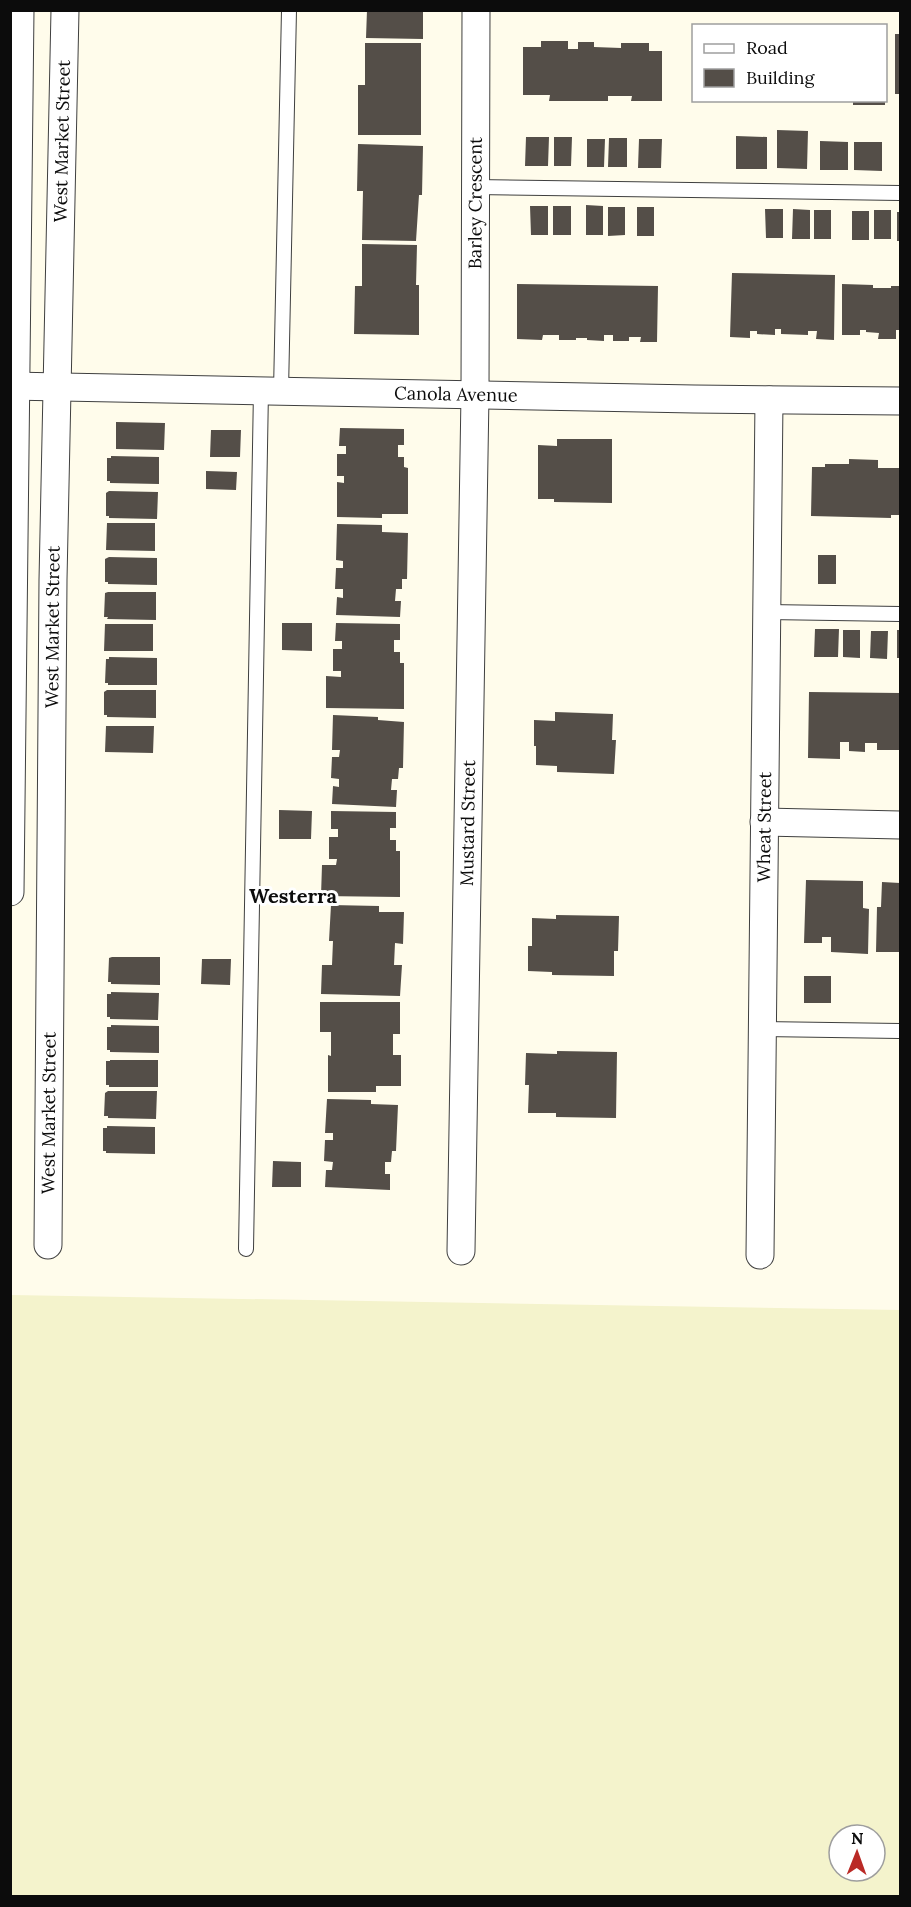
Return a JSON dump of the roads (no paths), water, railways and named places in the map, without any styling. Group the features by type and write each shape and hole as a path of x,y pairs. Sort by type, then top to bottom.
{"street":[{"path":"10,892 14,386 21,10"},
{"name":"West Market Street","path":"48,1245 56,386 65,10"},
{"name":"Barley Crescent","path":"475,395 476,10"},
{"name":"Canola Avenue","path":"14,386 900,401"},
{"name":"Mustard Street","path":"461,1251 475,395"},
{"name":"Wheat Street","path":"760,1255 769,400"},
{"path":"764,822 900,825"}],"lane":[{"path":"246,1249 271,391 289,10"},
{"path":"475,187 900,193"},
{"path":"767,612 900,614"},
{"path":"762,1029 900,1031"}],"district":[{"name":"Westerra","path":"293,896"}]}
